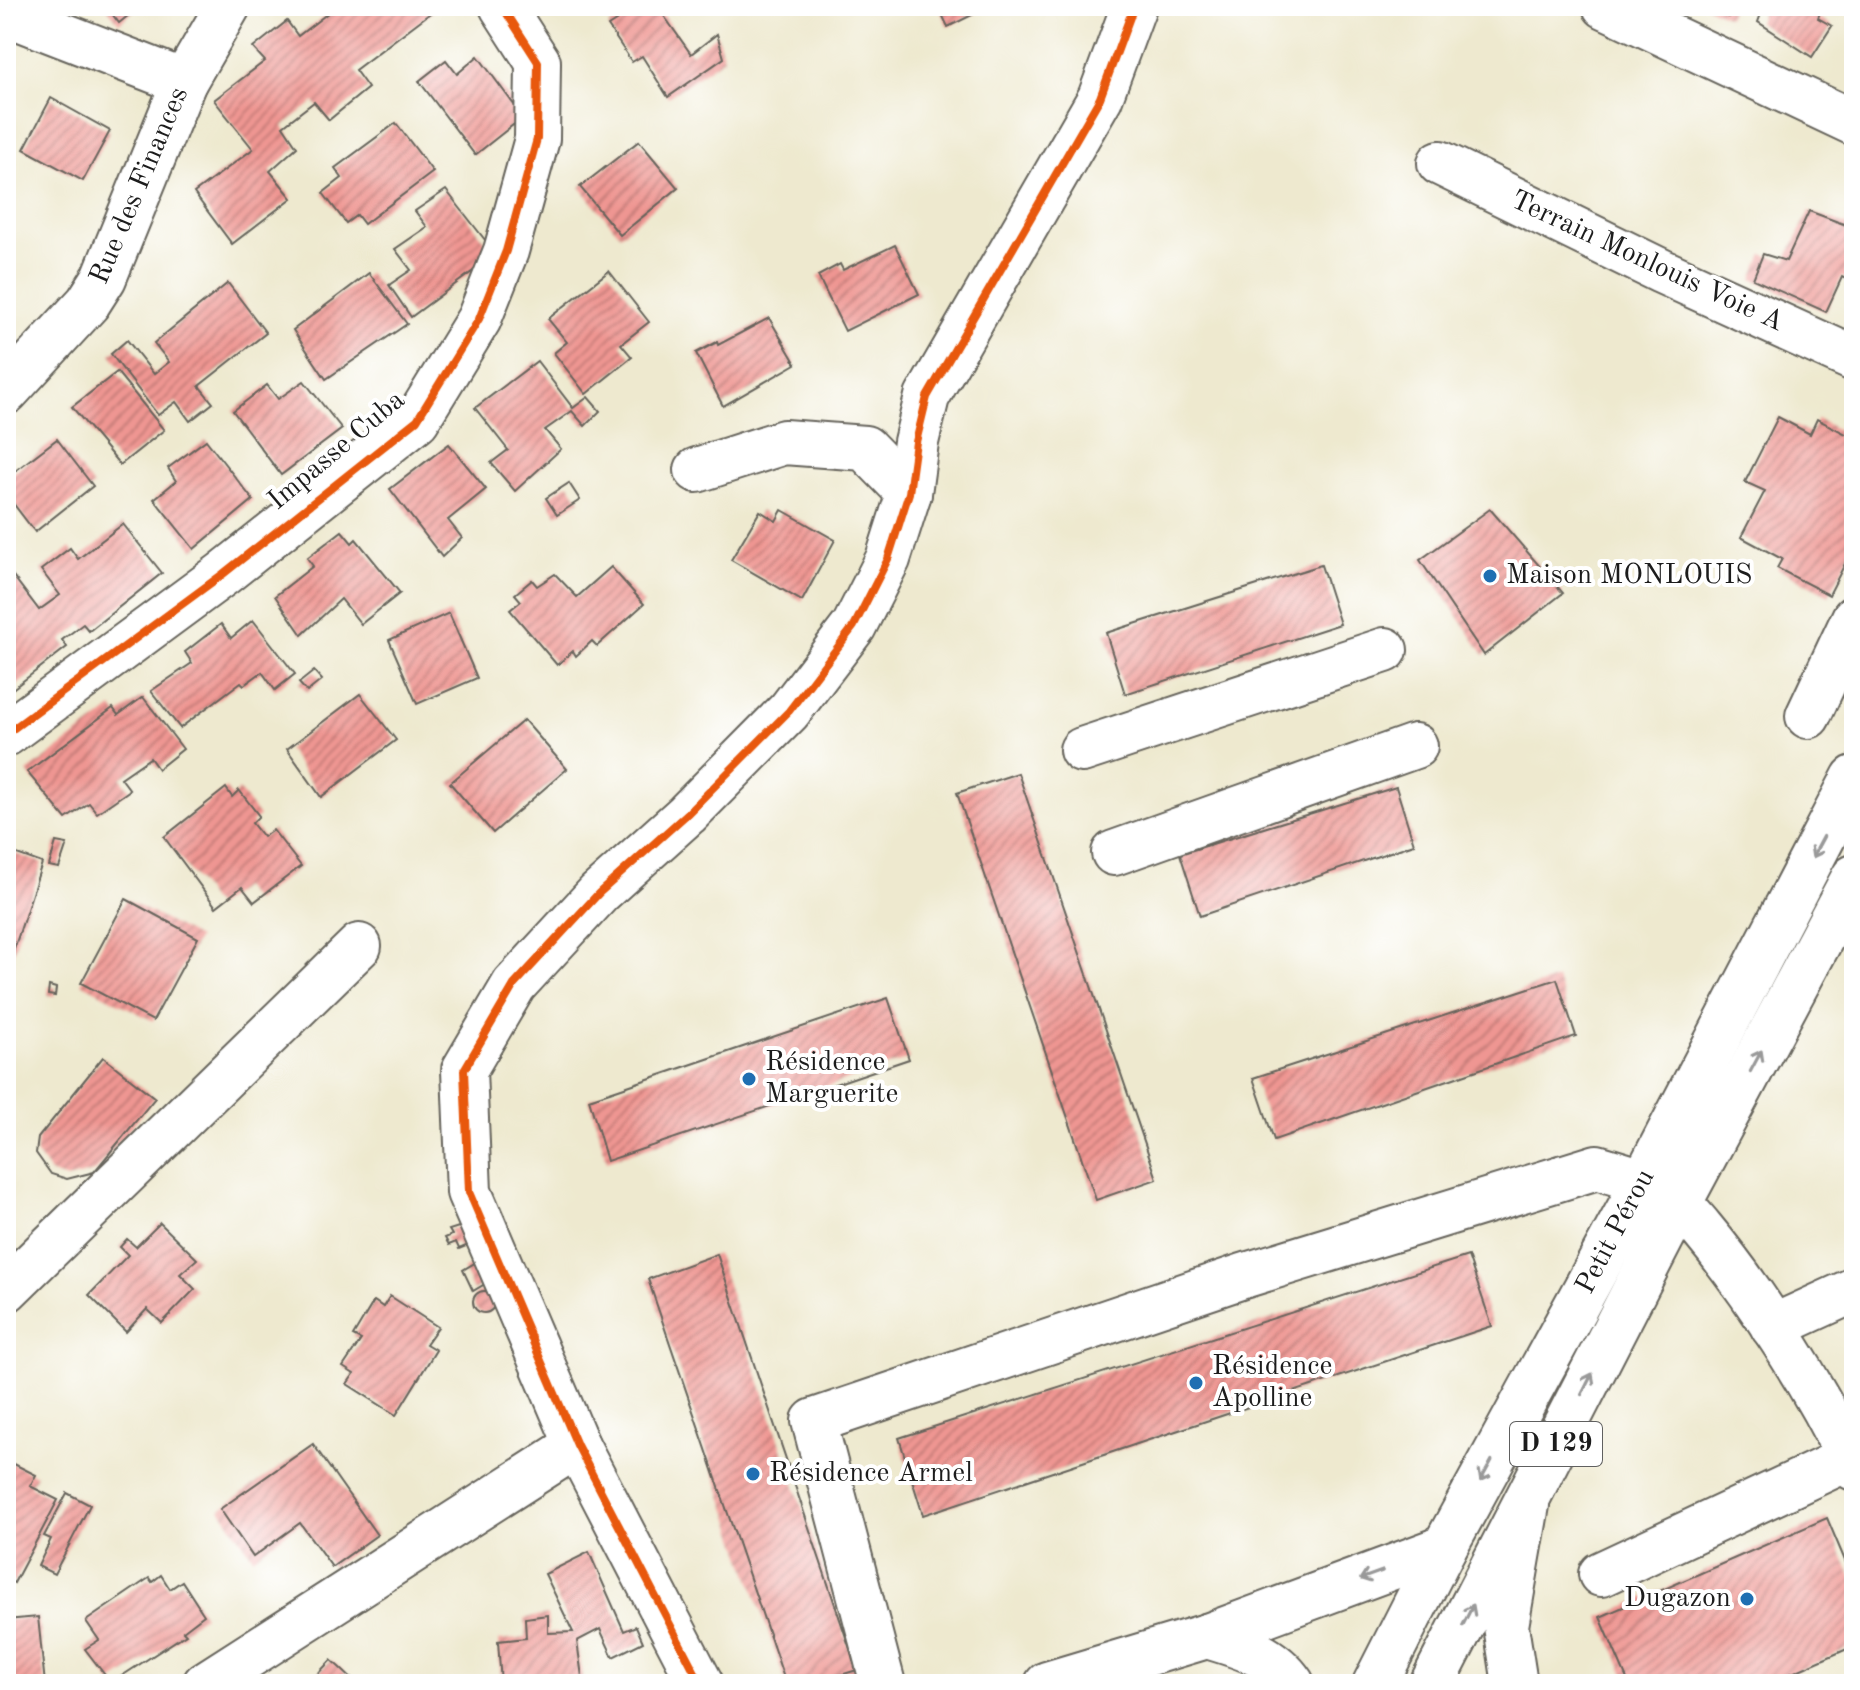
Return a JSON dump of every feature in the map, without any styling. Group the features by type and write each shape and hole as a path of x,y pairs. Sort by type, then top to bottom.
{"main road":[{"name":"Rue des Finances","path":"6,392 88,303 104,278 184,82 228,6"},
{"name":"Impasse Cuba","path":"6,734 223,574 417,420 479,319 506,251 537,139 538,62 502,6"},
{"path":"701,1684 577,1445 469,1192 464,1070 514,985 599,893 687,814 789,711 854,626 888,559 909,493 916,442 927,397 1100,98 1134,6"},
{"path":"1605,6 1854,123"},
{"path":"6,13 184,82"},
{"name":"Terrain Monlouis Voie A","path":"1440,163 1661,271 1854,359"},
{"path":"697,470 784,442 865,448 909,493"},
{"path":"1808,716 1854,618"},
{"path":"1082,750 1385,650"},
{"path":"1114,853 1415,746"},
{"name":"Petit Pérou","path":"1375,1684 1444,1548 1643,1181 1854,778"},
{"name":"Petit Pérou","path":"1432,1684 1679,1204 1854,877"},
{"path":"6,1290 359,946"},
{"path":"1601,1574 1852,1463 1773,1327 1702,1228 1679,1204 1672,1174 1705,1106 1736,1004"},
{"path":"883,1684 814,1421 1243,1276 1597,1167 1643,1181"},
{"path":"1773,1327 1854,1290"},
{"path":"205,1684 577,1445"},
{"path":"1515,1684 1506,1626 1527,1499"},
{"path":"1047,1684 1207,1636 1444,1548"},
{"path":"1207,1636 1272,1661 1292,1684"}],"building":[{"path":"106,6 140,6 119,23"},
{"path":"337,6 428,6 433,11 355,70 368,88 329,120 314,102 283,126 297,147 270,171 292,198 232,244 194,193 253,149 214,100 265,61 253,48 287,21 298,36"},
{"path":"626,6 673,6 662,13 691,54 717,34 724,58 668,97 642,56 632,62 608,26 622,17 618,12"},
{"path":"938,6 990,6 948,27"},
{"path":"1705,6 1733,6 1728,17"},
{"path":"1764,6 1811,6 1820,12 1818,18 1832,26 1812,57 1758,22"},
{"path":"478,56 523,117 475,155 419,81 446,60 457,74"},
{"path":"51,98 110,131 83,181 24,149"},
{"path":"396,123 433,172 364,224 357,215 346,223 323,193 342,178 335,168"},
{"path":"639,141 678,188 620,235 580,187"},
{"path":"446,190 496,254 411,317 389,285 411,270 395,249 427,227 415,211"},
{"path":"1809,211 1854,228 1854,283 1842,277 1826,312 1753,279 1763,254 1786,261"},
{"path":"895,245 919,294 845,331 818,276 840,264 843,270"},
{"path":"609,271 649,322 621,344 632,357 586,394 554,353 567,342 548,319"},
{"path":"369,273 407,324 326,379 293,330"},
{"path":"228,283 266,333 199,386 213,403 190,421 176,402 158,415 111,354 127,340 154,374 169,362 154,343"},
{"path":"769,318 796,364 723,406 696,353"},
{"path":"537,361 573,408 588,397 600,411 585,426 572,411 545,430 561,449 515,491 491,463 508,450 475,408"},
{"path":"117,372 164,430 120,465 72,407"},
{"path":"304,381 342,429 281,475 233,411 267,385 278,399"},
{"path":"1778,417 1810,434 1817,419 1854,438 1854,546 1829,595 1777,568 1782,559 1741,537 1765,491 1745,482"},
{"path":"57,439 93,486 35,532 6,494 6,478"},
{"path":"206,440 253,500 194,549 154,499 176,481 168,468"},
{"path":"449,444 486,489 448,520 462,538 442,557 390,489"},
{"path":"569,483 580,500 557,515 546,498"},
{"name":"Maison MONLOUIS","path":"1490,509 1563,593 1484,655 1420,560"},
{"path":"782,510 835,540 802,601 731,560 760,511 776,521"},
{"path":"123,524 162,573 89,631 83,624 62,640 67,647 6,694 6,575 10,572 39,610 60,595 41,570 70,548 78,559"},
{"path":"342,531 352,543 356,539 400,593 361,624 341,599 302,635 275,596 313,566 307,558"},
{"path":"1321,565 1340,624 1125,694 1106,633"},
{"path":"611,567 644,604 597,646 592,641 576,656 573,651 557,665 510,610 521,601 515,594 532,580 537,586 555,574 577,597"},
{"path":"449,613 477,678 417,704 389,640"},
{"path":"253,620 295,674 275,690 262,672 244,685 241,682 180,728 151,691 192,663 185,652 221,624 231,638"},
{"path":"314,671 322,680 307,692 299,683"},
{"path":"360,694 396,740 321,797 287,749"},
{"path":"143,697 183,749 158,769 150,758 121,778 130,790 97,813 89,803 66,819 27,772 113,708 118,715"},
{"path":"524,720 567,769 493,833 450,783"},
{"path":"1018,773 1157,1179 1096,1200 957,793"},
{"path":"1396,787 1414,844 1200,916 1180,854"},
{"path":"226,788 232,797 239,790 259,816 252,823 263,837 273,830 301,866 254,902 242,887 216,907 164,837"},
{"path":"56,842 67,844 59,868 49,866"},
{"path":"6,850 42,863 7,971 6,971"},
{"path":"126,899 198,938 153,1021 81,983"},
{"path":"1557,979 1576,1036 1274,1140 1253,1078"},
{"path":"49,986 56,988 55,996 48,995"},
{"name":"Résidence Marguerite","path":"888,998 909,1059 607,1161 589,1099"},
{"path":"103,1057 155,1098 94,1172 67,1179 51,1174 36,1153 38,1138"},
{"path":"160,1223 197,1259 180,1274 195,1289 162,1323 147,1309 126,1332 89,1295 128,1255 120,1247 127,1239 136,1247"},
{"path":"462,1226 471,1244 459,1249 456,1242 449,1245 445,1238 452,1235 449,1230"},
{"name":"Résidence Armel","path":"717,1254 857,1670 811,1684 786,1684 648,1279"},
{"name":"Résidence Apolline","path":"1468,1256 1492,1326 923,1515 899,1438"},
{"path":"478,1261 488,1282 473,1291 463,1270"},
{"path":"484,1291 492,1294 495,1302 492,1310 484,1313 476,1310 473,1302 476,1294"},
{"path":"390,1296 438,1327 426,1344 436,1350 396,1415 347,1384 354,1374 343,1367 361,1340 353,1336 374,1301 383,1307"},
{"path":"313,1444 377,1535 332,1567 300,1523 253,1557 220,1509"},
{"path":"6,1460 36,1475 30,1486 58,1500 14,1583 6,1578"},
{"path":"67,1493 90,1505 54,1574 38,1566 51,1539 44,1536"},
{"name":"Dugazon","path":"1827,1518 1854,1582 1854,1646 1767,1684 1629,1684 1600,1617"},
{"path":"589,1552 624,1631 636,1626 643,1642 613,1657 600,1629 577,1641 583,1684 554,1684 554,1681 501,1684 498,1641 526,1638 525,1618 548,1615 548,1633 573,1632 545,1574"},
{"path":"161,1575 170,1589 182,1581 204,1615 183,1631 186,1634 111,1683 85,1649 99,1640 86,1621 149,1578 152,1582"},
{"path":"38,1617 45,1684 6,1684 6,1620"},
{"path":"331,1660 339,1667 357,1684 308,1684"}],"cycle path":[{"path":"6,734 223,574 417,420 479,319 506,251 537,139 538,62 502,6"},
{"path":"701,1684 577,1445 469,1192 464,1070 514,985 599,893 687,814 789,711 854,626 888,559 909,493 916,442 927,397 1100,98 1134,6"}],"place":[{"name":"Maison MONLOUIS","path":"1490,576"},
{"name":"Résidence Marguerite","path":"749,1079"},
{"name":"Résidence Apolline","path":"1196,1383"},
{"name":"Résidence Armel","path":"753,1474"},
{"name":"Dugazon","path":"1747,1599"}]}
